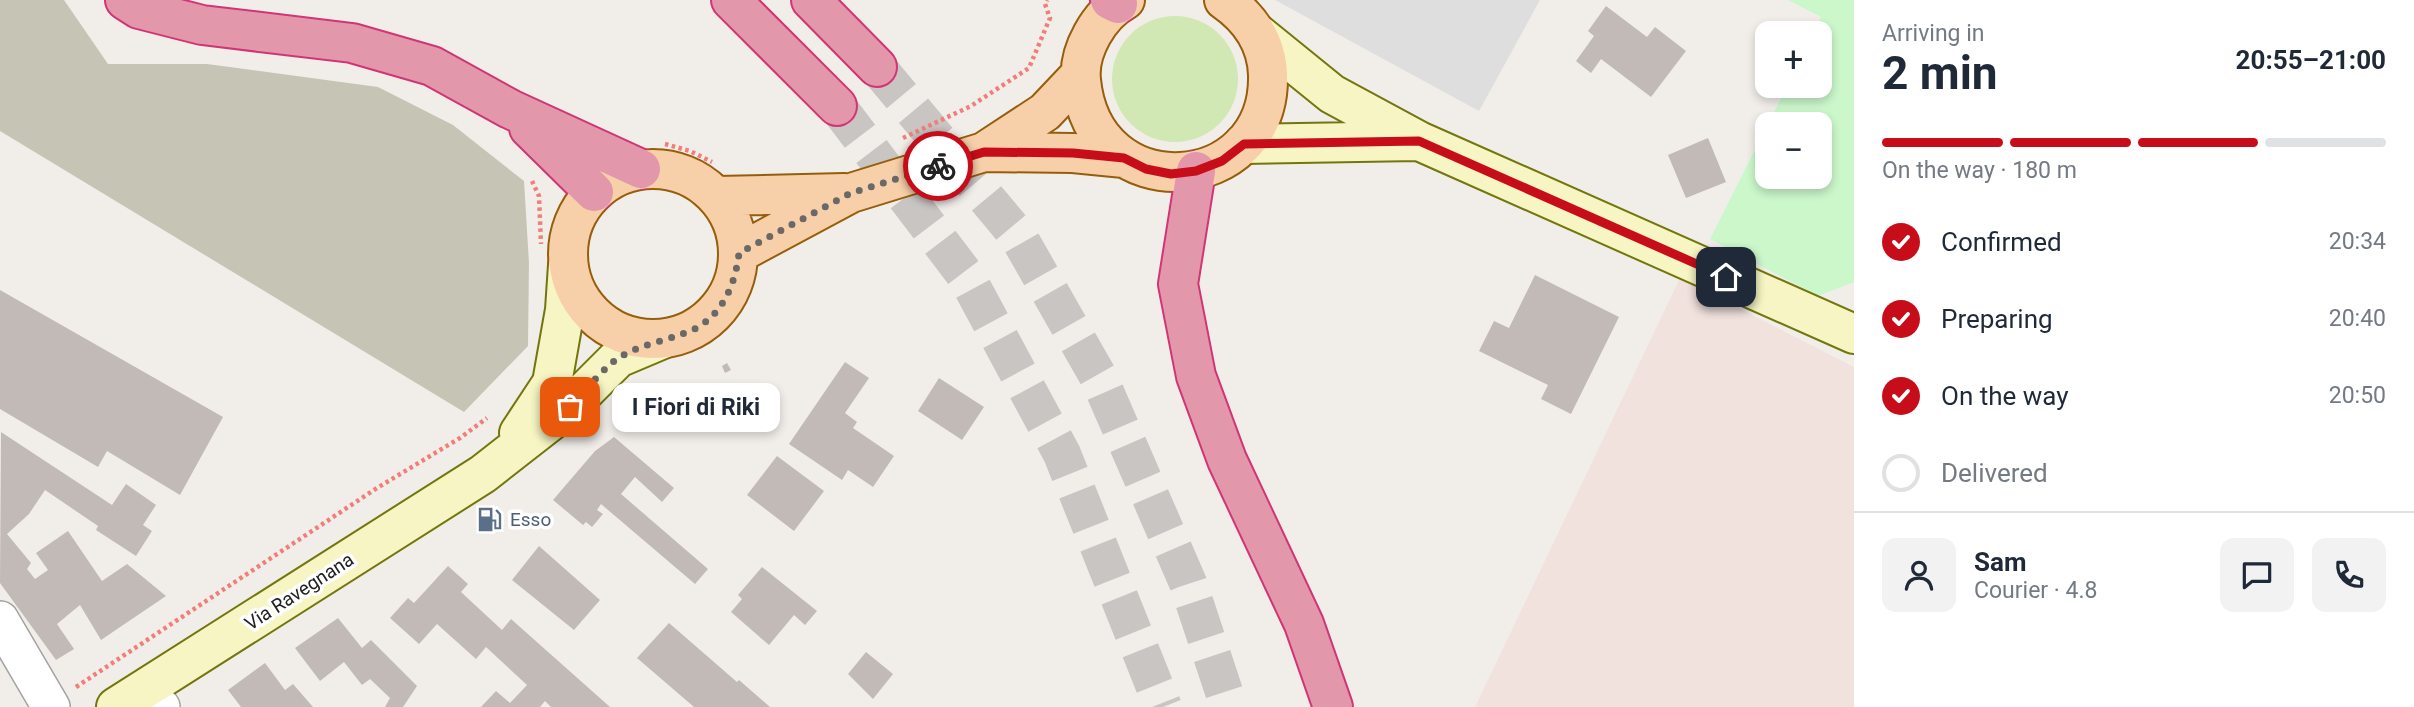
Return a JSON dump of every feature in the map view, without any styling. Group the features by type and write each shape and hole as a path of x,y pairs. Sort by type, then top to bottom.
{"highway":[{"path":"125,0 139,9 202,24 352,43 432,66 510,110 641,170"},
{"path":"731,0 836,106"},
{"path":"811,0 877,67"},
{"path":"510,110 594,192"},
{"path":"1196,171 1178,284 1196,376 1227,460 1304,624 1333,707"}],"main road":[{"path":"1224,0 1241,11 1258,34 1332,94 1419,141 1854,334"},
{"path":"1118,1 1099,24 1086,48 1080,75 1083,99 1091,122 1105,143 1124,158 1146,169 1171,174 1196,171 1222,161 1244,144 1260,120 1269,91 1268,62 1258,34"},
{"path":"739,253 851,193 984,152 1045,112 1080,75"},
{"path":"1244,144 1419,141"},
{"path":"984,152 1073,153 1124,158"},
{"path":"641,170 669,170 695,179 717,197 729,213 739,253 736,278 725,301 709,320 687,333 663,339 636,338 612,329 590,312 575,290 568,265 569,238 578,213 594,192 616,177 641,170"},
{"path":"717,197 851,193"},
{"name":"Via Ravegnana","path":"483,474 519,433 552,383 565,310 568,265"},
{"name":"Via Ravegnana","path":"138,703 483,474 570,407 618,358 663,339"}],"street":[{"path":"0,620 51,707"}],"shaded area":[{"path":"0,0 64,0 108,64 207,64 378,87 453,125 524,181 529,263 528,346 464,412 0,131"},
{"path":"1275,0 1540,0 1479,111"},
{"path":"1680,278 1854,367 1854,707 1475,707"}],"green space":[{"path":"1788,0 1854,0 1854,282 1818,296 1710,239 1755,150 1755,189 1832,189 1832,112 1774,112 1781,98 1832,98 1832,21 1819,21 1821,17"},
{"path":"1175,16 1199,21 1220,34 1233,55 1238,79 1233,103 1220,124 1199,137 1175,142 1151,137 1130,124 1117,103 1112,79 1117,55 1130,34 1151,21"}],"building":[{"path":"1606,6 1647,37 1655,27 1686,51 1651,97 1601,59 1591,73 1576,61 1594,36 1588,31"},
{"path":"1708,138 1726,182 1686,198 1668,155"},
{"path":"1535,275 1619,317 1571,414 1541,399 1548,385 1479,351 1494,321 1509,328"},
{"path":"0,290 223,417 180,495 107,451 98,467 0,409"},
{"path":"845,362 869,378 845,413 857,422 853,428 894,456 873,487 848,470 842,480 789,444"},
{"path":"727,363 731,370 725,373 722,366"},
{"path":"939,378 984,407 962,440 918,411"},
{"path":"1,432 112,505 126,484 156,505 143,525 152,531 136,556 96,530 98,526 45,490 29,514 7,534 31,563 27,569 35,579 48,570 36,553 68,531 102,581 127,564 166,596 101,640 80,605 57,624 74,649 56,660 0,583"},
{"path":"614,437 674,488 662,502 635,477 621,494 708,569 695,584 601,504 597,510 603,514 592,527 586,522 583,525 553,500 595,451"},
{"path":"777,456 824,491 794,531 747,495"},
{"path":"539,546 600,600 574,630 512,580"},
{"path":"448,566 468,584 461,592 502,630 511,619 610,707 551,707 545,701 540,707 481,707 496,691 510,703 527,685 486,647 476,659 437,624 419,644 390,618 408,598 414,603"},
{"path":"762,567 817,611 805,625 794,615 769,645 731,612 742,599 738,595"},
{"path":"338,618 362,648 371,640 417,686 403,707 385,707 390,698 370,679 362,685 344,662 320,681 295,648"},
{"path":"669,623 770,707 694,707 637,658"},
{"path":"866,652 893,674 873,699 848,674"},
{"path":"265,663 285,690 293,684 313,707 241,707 228,690"}],"tunnel":[{"path":"877,67 1018,236 1099,378 1188,583 1229,707"},
{"path":"837,106 966,276 1062,454 1163,707"}],"way so far":[{"path":"570,407 618,358 663,339 687,333 709,320 725,301 736,278 739,253 851,193 938,166"}],"place":[{"name":"I Fiori di Riki","path":"570,407"},
{"name":"Esso","path":"490,519"}],"route":[{"path":"938,166 984,152 1073,153 1124,158 1146,169 1171,174 1196,171 1222,161 1244,144 1419,141 1726,277"}]}
